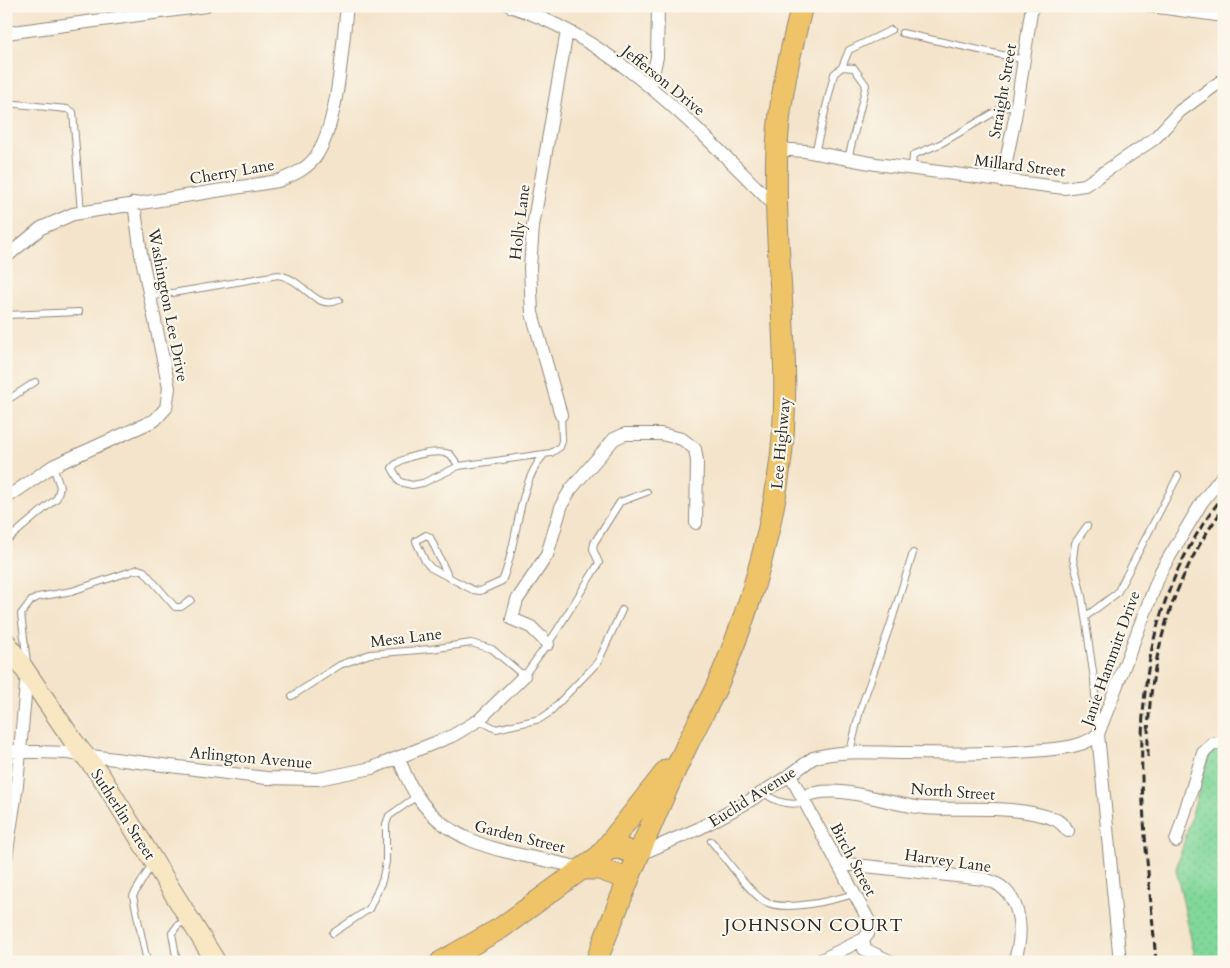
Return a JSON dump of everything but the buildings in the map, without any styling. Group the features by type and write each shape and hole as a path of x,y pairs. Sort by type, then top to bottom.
{"main road":[{"name":"Lee Highway","path":"596,962 638,855 687,744 716,688 755,587 780,471 784,429 785,354 777,208 777,148 782,93 802,6"},
{"path":"601,854 687,744"},
{"path":"441,962 501,928 609,849 620,848 638,855"},
{"path":"584,869 599,869 628,879"}],"street":[{"path":"6,33 204,6"},
{"name":"Cherry Lane","path":"6,258 41,228 81,212 278,181 293,175 306,166 318,152 329,122 337,85 348,6"},
{"name":"Jefferson Drive","path":"510,6 567,31 591,44 650,87 702,132 777,208"},
{"path":"650,87 656,57 658,6"},
{"name":"Straight Street","path":"1002,180 1025,60 1032,6"},
{"path":"1151,6 1224,16"},
{"name":"Holly Lane","path":"561,415 532,313 530,268 533,226 567,31"},
{"name":"Millard Street","path":"777,148 1064,188 1085,185 1154,139 1180,111 1224,79"},
{"name":"Washington Lee Drive","path":"6,498 54,466 155,420 166,408 169,388 149,297 134,203"},
{"path":"548,644 531,627 512,619 515,604 547,555 562,504 571,489 614,439 625,434 661,434 674,436 690,444 696,453 696,523"},
{"name":"Janie Hammitt Drive","path":"1120,962 1098,734 1161,571 1202,502 1224,474"},
{"name":"Sutherlin Street","path":"6,642 85,756 102,776 216,962"},
{"path":"6,857 20,751 27,671"},
{"name":"Arlington Avenue","path":"6,751 85,756 299,780 348,774 399,759 452,736 479,720 524,676"},
{"name":"Euclid Avenue","path":"638,855 698,829 763,792 813,758 850,752 960,754 1021,752 1084,743 1098,734"},
{"path":"1176,842 1203,753 1213,744 1224,742"},
{"name":"Garden Street","path":"399,759 416,796 441,823 475,844 584,869"},
{"name":"Birch Street","path":"790,775 869,922 868,934 864,939"},
{"name":"North Street","path":"803,799 822,791 853,794 923,808 1028,814 1054,819 1068,831"},
{"name":"Harvey Lane","path":"838,863 984,879 1000,885 1014,900 1020,922 1020,935 1014,962"},
{"path":"817,962 864,939"},
{"path":"864,939 862,944 868,952 892,962"}],"lane":[{"path":"815,153 834,74 842,68 849,50 891,30"},
{"path":"902,33 1025,60"},
{"path":"842,68 854,68 866,85 848,159"},
{"path":"6,103 67,109 74,112 81,212"},
{"path":"912,168 913,155 940,144 1002,108 1017,106"},
{"path":"149,297 278,275 296,280 324,303 339,300"},
{"path":"6,315 79,312"},
{"path":"6,401 35,382"},
{"path":"458,466 450,454 436,450 400,462 392,468 400,482 412,485 423,483 458,466 518,456 543,456 556,451 562,441 561,415"},
{"path":"448,576 430,538 426,535 416,541 425,561 431,568 464,586 480,591 502,581 513,548 517,522 526,492 543,456"},
{"path":"6,541 57,498 60,487 54,466"},
{"path":"1085,617 1117,593 1178,476"},
{"path":"524,676 548,644 599,563 593,550 594,543 620,502 646,492"},
{"path":"1087,526 1074,543 1073,559 1085,617 1094,679 1098,734"},
{"path":"850,752 860,710 890,626 912,553"},
{"path":"27,671 22,614 25,607 38,597 72,591 138,569 144,572 175,607 181,607 191,600"},
{"path":"479,720 496,729 540,719 549,713 598,662 622,610"},
{"name":"Mesa Lane","path":"292,696 340,665 370,654 431,649 471,643 492,649 524,676"},
{"path":"763,792 770,798 793,805 803,799"},
{"path":"333,933 370,909 382,882 386,862 386,824 389,816 416,796"},
{"path":"711,840 756,895 770,904 788,906 832,900 854,894"},
{"path":"147,962 133,896 154,861"},
{"path":"177,962 172,933 178,925 189,918"}],"green space":[{"path":"1211,749 1224,749 1224,962 1196,962 1176,869"}],"railway":[{"path":"1156,962 1145,838 1142,778 1143,720 1149,662 1164,605 1188,550 1224,495"},
{"path":"1148,757 1151,691 1165,626 1189,564 1205,535 1224,508"}],"district":[{"name":"JOHNSON COURT","path":"814,925"}]}
